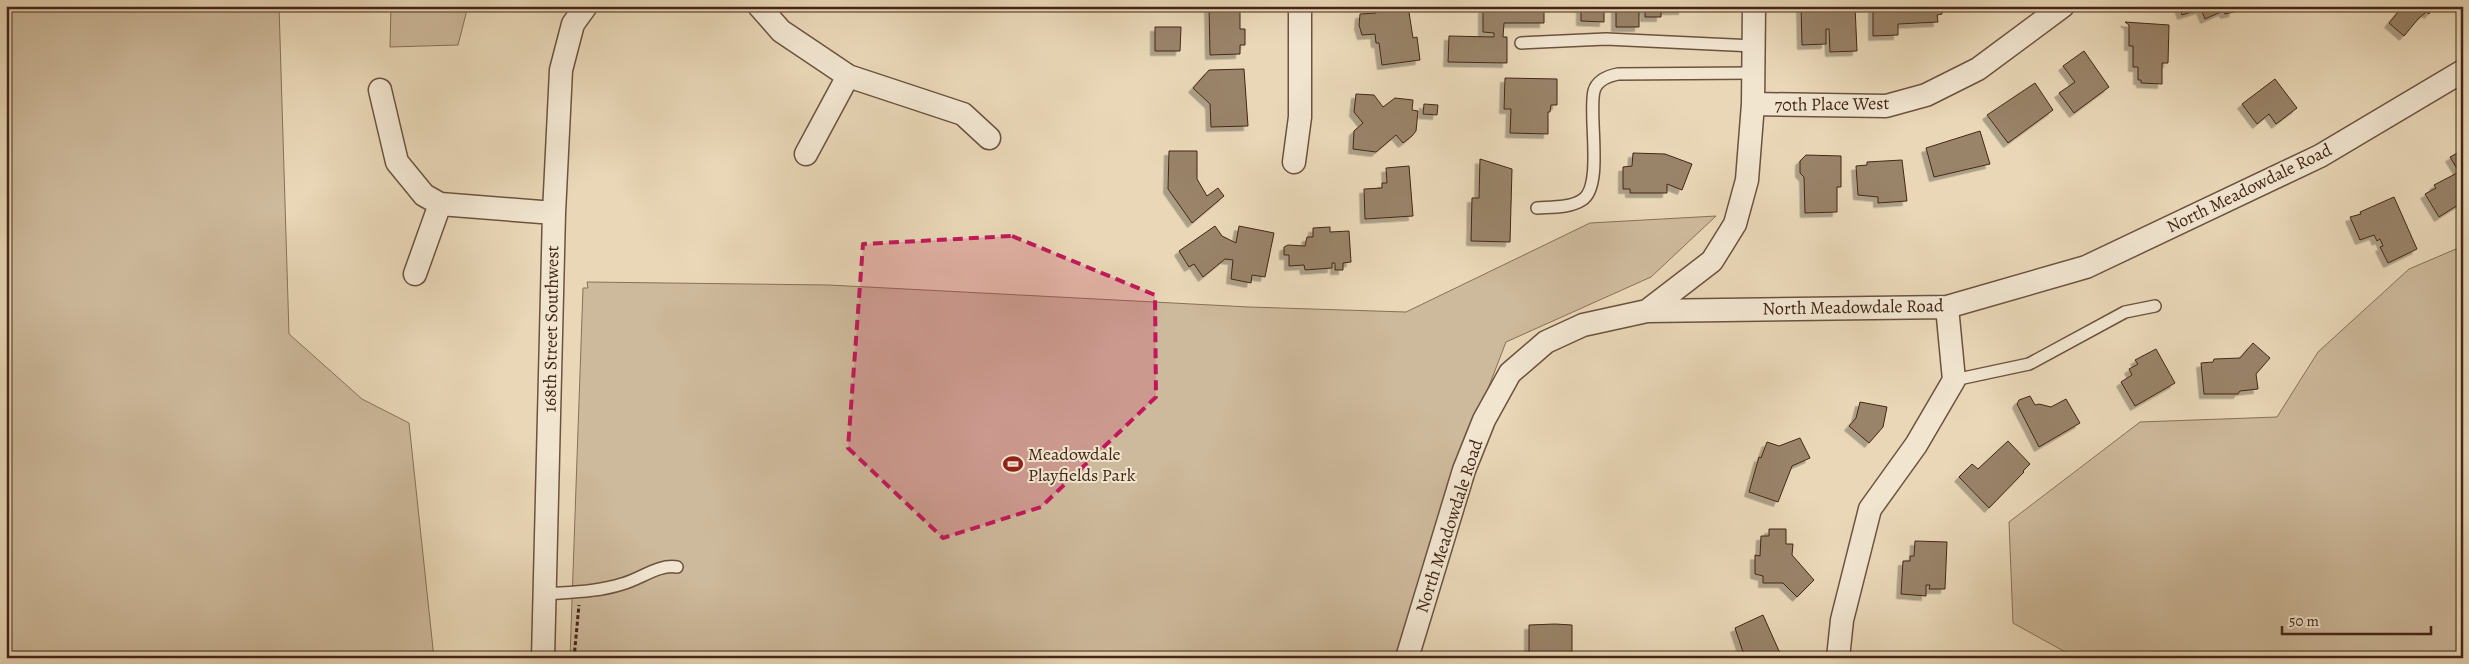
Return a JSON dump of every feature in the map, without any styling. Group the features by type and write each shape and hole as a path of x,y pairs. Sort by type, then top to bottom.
{"street":[{"name":"168th Street Southwest","path":"543,658 554,213 561,70 573,24 586,6"},
{"path":"759,6 781,31 848,76 963,114 989,138"},
{"path":"1294,162 1300,117 1300,6"},
{"path":"1647,311 1712,261 1735,224 1747,180 1753,104 1754,6"},
{"name":"70th Place West","path":"1753,104 1886,106 1926,95 1978,69 2063,6"},
{"name":"North Meadowdale Road","path":"1407,658 1464,470 1484,420 1510,373 1546,342 1576,329 1647,311 1947,307 2086,267 2320,156 2463,71"},
{"path":"806,154 848,76"},
{"path":"380,90 397,162 424,195 440,204 554,213"},
{"path":"415,274 440,204"},
{"path":"1838,658 1842,620 1870,509 1916,445 1954,380 1947,307"}],"lane":[{"path":"1521,43 1606,39 1754,46"},
{"path":"1537,208 1569,205 1582,201 1589,193 1593,177 1594,89 1605,77 1618,74 1753,74"},
{"path":"1954,380 2029,364 2125,312 2155,306"},
{"path":"544,597 599,590 624,584 667,565 677,567"}],"path":[{"path":"544,597 578,604 574,658"}],"highlighted area":[{"path":"1012,236 1155,295 1156,397 1041,507 943,538 848,448 863,244"}],"shaded area":[{"path":"6,6 279,6 289,334 362,399 409,423 434,658 6,658"},
{"path":"391,6 468,6 458,45 390,47"},
{"name":"Meadowdale Playfields Park","path":"1716,216 1651,277 1506,342 1441,510 1396,658 570,658 583,288 588,288 587,282 829,285 1249,307 1406,312 1590,223"},
{"path":"2463,246 2463,658 2076,658 2013,623 2009,522 2140,422 2277,417 2318,352 2409,269"}],"building":[{"path":"1209,6 1240,6 1240,29 1245,29 1245,45 1240,45 1240,54 1210,55"},
{"path":"1379,6 1408,6 1413,38 1417,37 1420,60 1382,65 1379,43 1376,43 1375,34 1362,35 1359,25 1360,14 1376,13 1376,8"},
{"path":"1483,6 1544,6 1544,23 1504,23 1503,37 1507,37 1507,63 1448,62 1449,36 1494,37 1494,33 1483,32"},
{"path":"1581,6 1604,6 1604,22 1581,21"},
{"path":"1616,6 1683,6 1683,10 1661,10 1661,17 1645,17 1645,10 1639,10 1639,27 1616,27"},
{"path":"1801,6 1855,6 1857,51 1830,52 1829,29 1826,29 1826,44 1802,45"},
{"path":"1873,6 1942,6 1942,14 1937,15 1938,22 1898,24 1898,35 1873,36"},
{"path":"2179,6 2237,6 2232,8 2234,12 2225,14 2223,11 2205,19 2201,9 2182,15"},
{"path":"2403,6 2435,6 2429,14 2426,12 2418,19 2404,36 2389,23"},
{"path":"2125,22 2169,25 2168,63 2162,63 2162,84 2141,83 2141,80 2138,80 2138,67 2133,67 2133,46 2129,46 2129,25"},
{"path":"1155,27 1181,27 1180,51 1155,51"},
{"path":"2084,51 2109,87 2074,113 2059,93 2075,82 2063,66"},
{"path":"1244,69 1248,126 1211,127 1210,104 1193,88 1209,70"},
{"path":"1505,78 1557,79 1557,105 1551,105 1550,112 1548,112 1548,134 1510,133 1511,109 1504,109"},
{"path":"2275,79 2297,108 2276,124 2269,114 2257,124 2242,104"},
{"path":"2035,83 2053,110 2008,143 1987,115"},
{"path":"1356,94 1374,95 1383,107 1395,98 1413,100 1412,110 1418,111 1416,131 1403,143 1396,135 1376,152 1353,149 1354,131 1363,123 1354,112"},
{"path":"1424,104 1438,105 1437,115 1423,114"},
{"path":"1980,131 1990,164 1934,177 1926,148"},
{"path":"2463,150 2463,206 2461,203 2439,217 2425,194 2436,188 2434,185 2459,172 2450,157"},
{"path":"1169,151 1197,151 1197,179 1207,196 1218,188 1224,196 1192,223 1168,189"},
{"path":"1633,153 1665,154 1692,164 1682,190 1667,184 1667,193 1630,193 1630,189 1623,189 1623,167 1632,166"},
{"path":"1806,155 1841,156 1841,187 1837,187 1837,212 1805,213 1804,177 1800,173 1800,161"},
{"path":"1480,159 1512,169 1510,242 1471,241 1472,198 1479,198"},
{"path":"1902,160 1907,201 1878,203 1878,197 1858,195 1856,166 1867,165 1867,162"},
{"path":"1409,166 1413,216 1365,219 1364,189 1382,188 1382,183 1387,183 1386,168"},
{"path":"2394,197 2417,249 2388,263 2380,247 2383,246 2380,239 2377,241 2374,235 2360,240 2350,217 2361,214 2360,212"},
{"path":"1215,226 1222,236 1236,243 1239,226 1274,233 1265,277 1252,275 1251,283 1231,279 1233,260 1225,259 1203,277 1194,264 1189,267 1179,251"},
{"path":"1330,227 1330,232 1349,231 1351,262 1343,263 1343,270 1335,270 1335,263 1332,263 1332,268 1305,270 1304,265 1289,266 1289,255 1284,255 1284,247 1288,245 1305,246 1307,237 1313,237 1313,228"},
{"path":"2253,343 2270,358 2256,374 2258,389 2240,391 2238,394 2204,394 2201,363 2213,362 2214,359 2240,358"},
{"path":"2156,349 2175,383 2135,406 2121,382 2132,375 2129,369 2138,364 2135,360"},
{"path":"2030,396 2035,405 2051,407 2066,399 2080,423 2039,447 2017,404 2019,400"},
{"path":"1860,402 1887,407 1883,427 1869,443 1849,426 1856,418"},
{"path":"1800,438 1810,458 1792,466 1778,502 1749,492 1759,457 1761,458 1767,442 1779,446"},
{"path":"2008,441 2030,464 1989,508 1959,477 1972,464 1978,469"},
{"path":"1769,529 1786,529 1786,544 1793,544 1792,555 1814,580 1797,597 1783,583 1763,583 1763,576 1755,574 1755,555 1760,556 1761,536 1769,536"},
{"path":"1915,541 1947,542 1945,589 1929,589 1930,585 1926,585 1926,596 1901,594 1903,561 1910,561 1910,556 1914,556"},
{"path":"1763,615 1779,651 1788,658 1745,658 1735,628"},
{"path":"1529,625 1572,625 1572,658 1529,658"}],"place":[{"name":"Meadowdale Playfields Park","path":"1013,464"}]}
